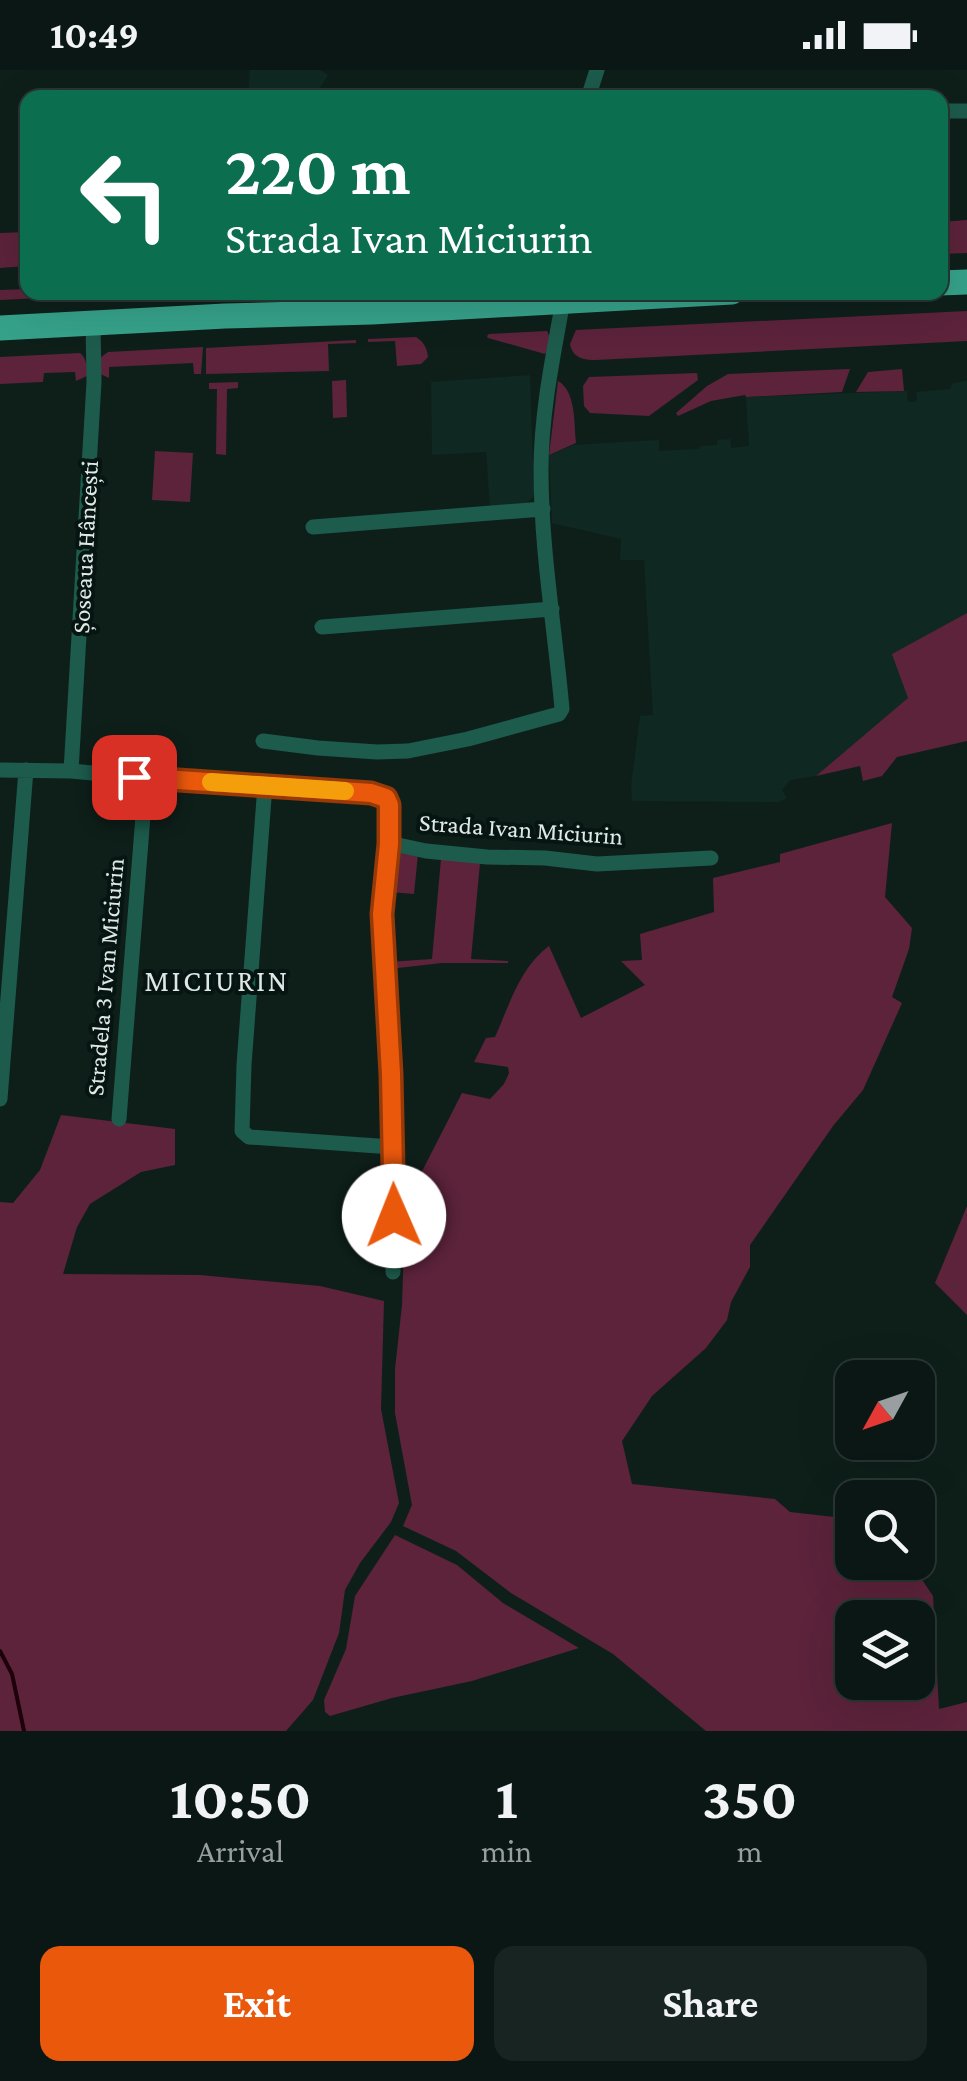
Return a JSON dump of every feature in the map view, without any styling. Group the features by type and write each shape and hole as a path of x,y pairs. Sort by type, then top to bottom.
{"highway":[{"path":"0,328 447,300 582,300"}],"street":[{"path":"263,742 408,751 559,714 562,709 541,466 551,364 563,301"},
{"name":"Șoseaua Hâncești","path":"71,771 94,382 93,323"},
{"path":"313,527 542,509"},
{"path":"322,627 552,609"},
{"name":"Strada Ivan Miciurin","path":"0,770 71,771 371,793 386,798 389,805 389,844 426,852 597,864 711,858"},
{"path":"0,1099 26,770"},
{"name":"Stradela 3 Ivan Miciurin","path":"119,1119 146,778"},
{"path":"266,786 241,1126 246,1135 260,1138 392,1147"},
{"path":"389,844 382,914 395,1193 393,1272"}],"shaded area":[{"path":"250,70 320,70 328,75 318,90 249,90"},
{"path":"967,220 967,253 948,254 948,221"},
{"path":"20,232 20,267 0,268 0,233"},
{"path":"20,289 20,299 0,300 0,290"},
{"path":"967,311 967,341 596,360 579,357 570,344 576,330"},
{"path":"547,331 550,343 545,354 487,336 489,334"},
{"path":"416,337 428,354 421,364 397,366 395,341 368,342 368,339"},
{"path":"356,340 328,344 329,371 206,374 206,348"},
{"path":"203,347 201,374 194,374 193,363 109,367 109,378 100,374 100,358 108,352"},
{"path":"80,353 87,376 76,381 75,372 44,373 43,382 0,384 0,357"},
{"path":"850,369 842,392 745,395 711,401 678,416 676,413 728,374"},
{"path":"902,369 904,391 856,392 868,372"},
{"path":"697,373 698,380 649,416 590,413 584,406 583,386 589,377"},
{"path":"530,375 534,496 527,503 490,507 486,452 432,455 431,382"},
{"path":"346,380 347,417 333,418 332,381"},
{"path":"558,381 571,400 576,443 549,455"},
{"path":"967,381 967,613 893,654 909,698 816,776 790,780 782,790 787,798 779,802 632,801 640,716 653,715 644,560 620,560 621,539 552,523 549,455 574,445 659,440 659,451 699,449 717,445 717,440 730,439 731,448 749,446 746,397 907,391 911,402 917,401 916,392 950,389 953,383"},
{"path":"238,382 238,388 227,389 226,455 216,454 217,389 209,389 209,383"},
{"path":"155,451 193,453 190,502 152,500"},
{"path":"967,613 967,741 897,757 882,776 863,781 860,766 816,776 908,698 892,654"},
{"path":"892,823 885,897 912,928 892,997 902,1003 863,1090 833,1126 750,1245 750,1267 731,1302 727,1320 706,1348 652,1396 622,1441 632,1484 775,1499 790,1512 835,1517 835,1580 922,1580 933,1600 835,1600 835,1700 935,1700 935,1634 939,1709 967,1702 967,1731 706,1731 613,1654 511,1593 456,1551 403,1526 412,1505 395,1413 395,1369 402,1305 406,1184 414,1187 462,1093 490,1099 504,1084 508,1067 474,1062 486,1038 495,1037 523,976 549,946 581,1018 645,985 621,961 642,960 640,934 714,912 713,878 780,862 780,854"},
{"path":"392,850 418,854 414,894 390,892"},
{"path":"441,859 480,863 471,959 508,963 442,963 389,969 388,962 432,959"},
{"path":"61,1115 175,1129 175,1165 141,1172 90,1204 77,1227 63,1274 200,1275 320,1286 384,1301 381,1409 399,1503 391,1522 345,1590 339,1633 313,1700 286,1731 0,1731 0,1202 13,1203 40,1170"},
{"path":"967,1206 967,1315 935,1283"},
{"path":"395,1535 457,1565 503,1603 579,1648 472,1681 330,1716 325,1712 324,1700 346,1649 355,1596"}],"waterway":[{"path":"0,1651 12,1674 24,1731"}],"slow traffic":[{"path":"211,782 345,791"}],"district":[{"name":"MICIURIN","path":"217,980"}],"route":[{"path":"134,777 371,793 386,798 389,844 382,914 394,1216"}]}
